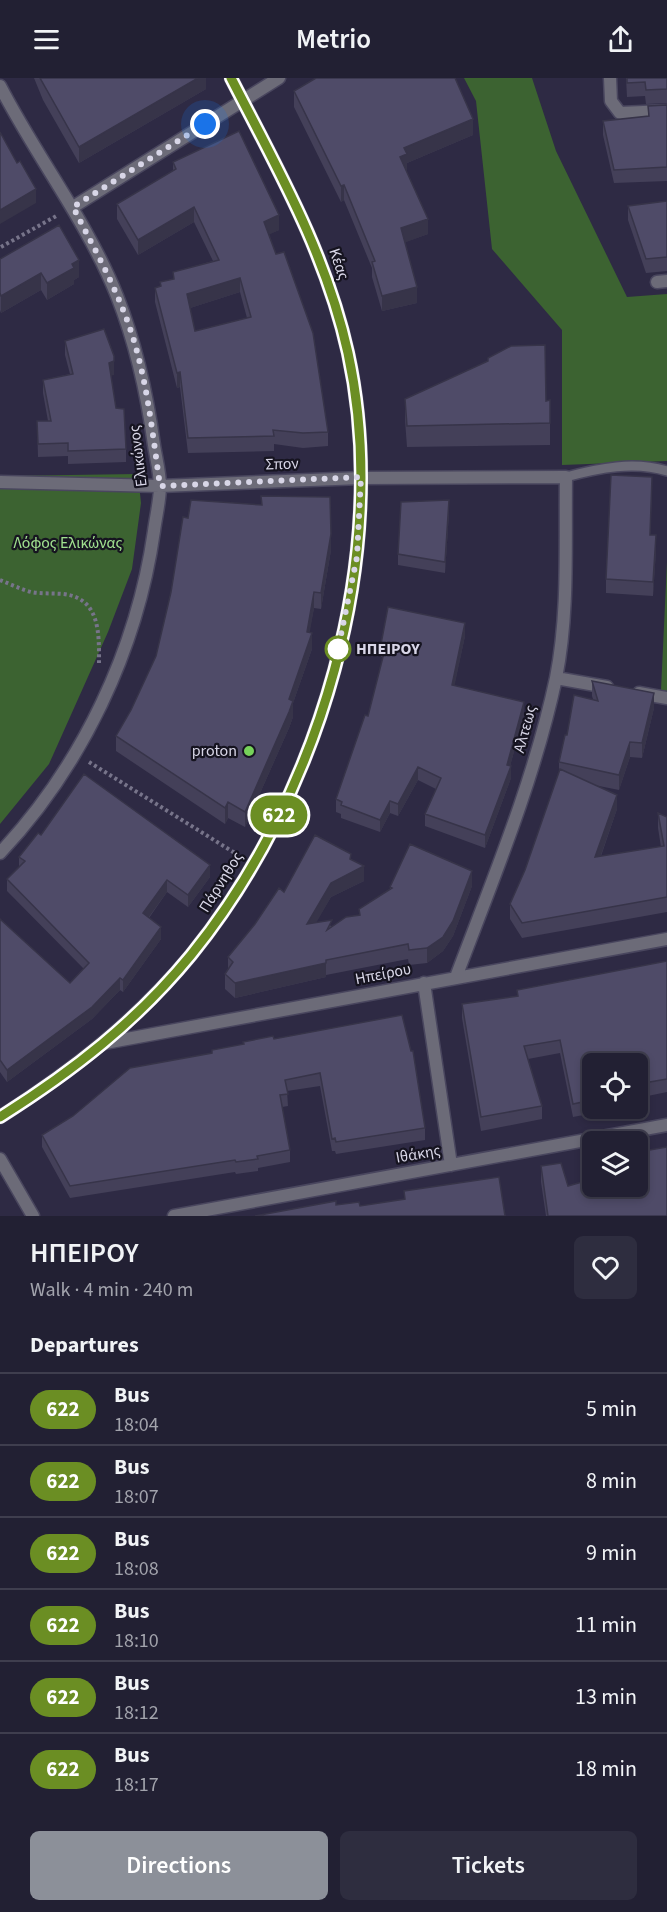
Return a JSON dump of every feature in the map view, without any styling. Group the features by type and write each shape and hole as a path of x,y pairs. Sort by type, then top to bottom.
{"street":[{"name":"Κέας","path":"231,78 288,184 315,245 336,308 348,355 357,417 361,477"},
{"path":"73,207 279,78"},
{"path":"610,78 611,101 620,113 667,111"},
{"name":"Ελικώνος","path":"0,86 15,116 73,207 116,294 134,340 148,402 160,486 147,574 124,647 100,708 76,753 31,820 0,853"},
{"name":"Σπον","path":"0,482 160,486 361,477 566,477"},
{"name":"Πάρνηθος","path":"0,1117 61,1078 105,1043 190,956 224,911 252,865 282,810 308,750 330,681 346,617 357,557 361,477"},
{"name":"Αλτεως","path":"456,977 518,815 556,678 565,600 566,477"},
{"path":"556,678 667,698"},
{"name":"Ηπείρου","path":"105,1043 667,939"},
{"path":"424,983 451,1165"},
{"name":"Ιθάκης","path":"174,1216 667,1125"},
{"path":"0,1159 33,1216"}],"lane":[{"path":"566,477 598,468 651,466 667,471"}],"path":[{"path":"1,247 73,207"},
{"path":"0,580 29,591 66,594 80,598 89,605 96,617 99,631 99,675"},
{"path":"76,753 252,865"}],"green space":[{"path":"464,78 532,78 556,151 627,297 667,294 667,461 562,465 562,330 492,249 476,101"},
{"name":"Λόφος Ελικώνας","path":"138,474 141,503 132,569 108,632 49,764 0,824 0,476"},
{"path":"667,562 667,691 661,690"}],"building":[{"path":"40,78 198,78 79,147"},
{"path":"316,78 455,78 473,119 404,148 407,154 400,157 428,219 401,228 417,287 382,296 372,262 375,261 344,185 341,186 294,91"},
{"path":"627,78 667,78 667,89 646,90 645,82 627,83"},
{"path":"667,105 667,167 614,170 603,121 649,116 648,106"},
{"path":"239,131 279,215 264,222 276,254 284,252 313,333 328,432 303,433 273,430 274,436 188,438 180,372 177,373 155,288 161,286 160,282 174,279 173,272 219,260 194,207 138,240 117,204 176,169 173,162","holes":["240,278 251,317 195,331 187,294"]},
{"path":"0,132 17,163 20,161 36,189 0,210"},
{"path":"667,201 667,257 646,259 628,206"},
{"path":"59,225 79,260 72,264 74,268 47,283 41,273 1,296 0,259"},
{"path":"104,329 114,356 114,361 109,363 116,408 124,409 126,449 68,451 68,443 38,444 37,421 51,421 43,380 73,374 65,341"},
{"path":"545,345 546,401 550,400 550,423 407,426 405,399 488,361 488,358 511,346"},
{"path":"611,475 652,477 650,535 656,535 653,582 606,579"},
{"path":"261,496 330,497 331,534 321,593 314,592 307,632 312,633 289,699 293,701 245,812 228,802 225,808 116,736 156,656 171,592 183,517 188,518 191,500 262,505"},
{"path":"449,500 445,562 398,554 401,502"},
{"path":"388,607 465,623 452,685 524,702 507,765 511,766 485,835 425,814 441,778 418,767 398,804 390,801 380,820 341,805 342,802 336,799 365,715 368,716 386,645 381,644"},
{"path":"592,681 654,693 642,743 630,742 619,775 559,762 565,735 567,735 574,695 598,701"},
{"path":"560,769 617,795 595,857 664,846 658,813 667,817 667,897 522,923 510,904 525,870"},
{"path":"84,774 210,865 188,895 167,880 143,913 161,927 123,980 120,978 92,1007 7,1070 0,1060 0,919 70,983 89,963 7,879 25,861 19,857 38,833 41,835"},
{"path":"315,835 351,854 350,859 364,866 331,883 307,924 332,920 327,930 346,917 360,915 359,909 392,888 390,887 410,844 472,871 453,921 443,937 427,948 409,950 408,944 326,960 326,963 235,983 225,974 233,962 228,957 255,924 279,888 284,892"},
{"path":"667,961 667,1079 648,1082 648,1053 582,1053 582,1102 573,1104 560,1040 524,1046 542,1106 481,1117 462,1004 518,996 517,990"},
{"path":"402,1015 411,1051 413,1051 425,1128 336,1142 335,1138 332,1139 320,1073 285,1080 288,1094 280,1095 290,1150 257,1156 258,1159 236,1162 235,1160 70,1186 42,1135 73,1116 130,1068 212,1053 212,1050 273,1036 274,1039"},
{"path":"667,1147 667,1216 548,1216 541,1166 561,1163 568,1186 582,1182 582,1197 648,1197 648,1150"},
{"path":"499,1177 505,1216 255,1216 336,1201 336,1205 359,1202 360,1206 405,1199 404,1191"}],"bus line":[{"name":"622","path":"0,1117 61,1078 105,1043 190,956 224,911 282,810 308,750 330,681 346,617 357,557 361,477 357,417 348,355 336,308 315,245 288,184 231,78"}],"place":[{"name":"ΗΠΕΙΡΟΥ","path":"338,649"},
{"name":"proton","path":"249,751"}],"route":[{"path":"205,124 73,207 116,294 134,340 148,402 160,486 361,477 357,557 338,649"}]}
